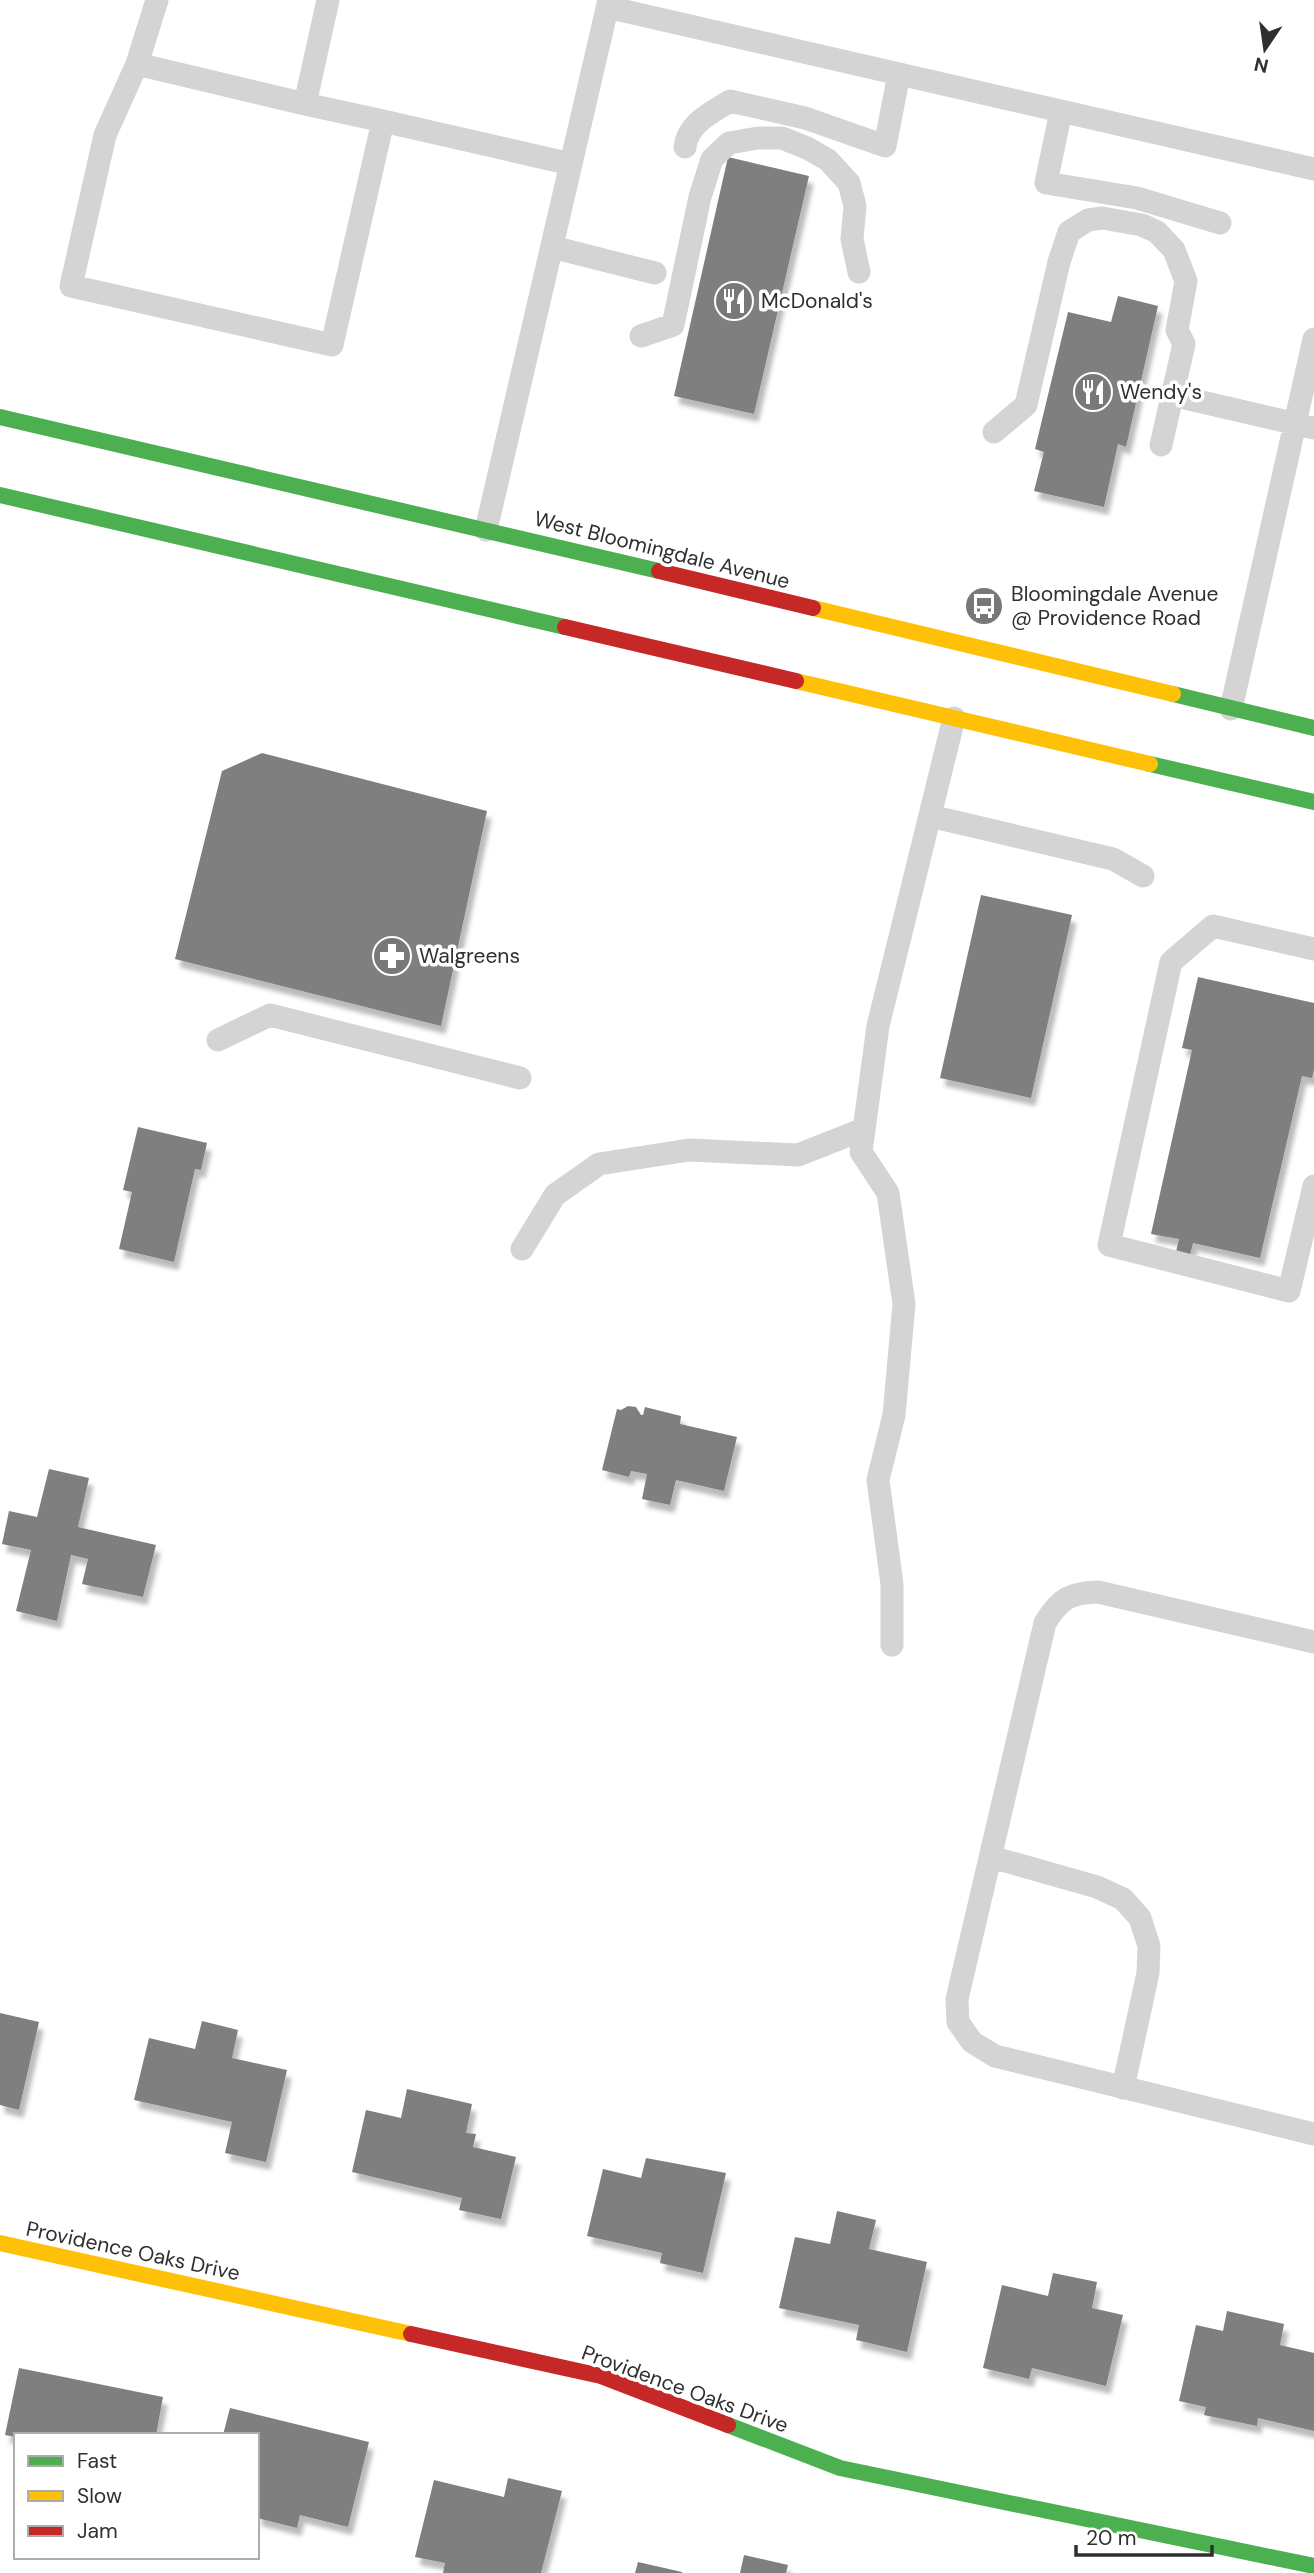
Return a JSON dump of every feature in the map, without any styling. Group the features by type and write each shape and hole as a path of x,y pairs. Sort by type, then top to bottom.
{"main road":[{"name":"West Bloomingdale Avenue","path":"0,417 1314,728"},
{"path":"0,495 1314,802"},
{"name":"Providence Oaks Drive","path":"0,2243 601,2376 840,2468 1314,2566"}],"lane":[{"path":"157,0 137,64 105,135 71,286 332,345 383,121"},
{"path":"305,104 328,0"},
{"path":"486,530 608,3 899,74 1314,169"},
{"path":"137,64 571,164"},
{"path":"685,147 686,139 699,121 730,101 805,118 886,146 899,74"},
{"path":"1061,111 1046,183 1137,198 1220,223"},
{"path":"641,336 673,326 700,197 712,159 729,143 758,138 782,138 828,160 849,183 855,206 852,239 859,272"},
{"path":"994,432 1026,405 1069,232 1088,220 1102,218 1142,225 1157,232 1174,250 1186,281 1177,330 1184,344 1161,445"},
{"path":"552,247 655,273"},
{"path":"1231,709 1304,426 1314,339"},
{"path":"1172,395 1304,426"},
{"path":"892,1645 892,1584 878,1480 894,1415 904,1304 888,1193 861,1152 878,1026 954,718"},
{"path":"930,816 1113,859 1143,876"},
{"path":"1314,949 1213,926 1171,962 1108,1245 1289,1291 1314,1186"},
{"path":"218,1040 270,1015 520,1078"},
{"path":"522,1249 555,1195 599,1164 689,1150 798,1154 864,1129"},
{"path":"1314,1642 1098,1592 1076,1593 1056,1605 1045,1623 957,2000 958,2022 972,2042 995,2056 1314,2134"},
{"path":"991,1857 1097,1887 1123,1899 1140,1918 1149,1946 1148,1973 1123,2088"}],"building":[{"path":"728,157 809,176 754,414 674,396"},
{"path":"1118,296 1158,306 1126,447 1118,444 1104,507 1034,491 1044,452 1035,449 1068,312 1111,322"},
{"name":"Walgreens","path":"262,753 487,811 441,1026 175,959 222,771"},
{"path":"981,895 1072,915 1031,1098 940,1078"},
{"path":"1198,977 1314,1003 1314,1070 1312,1078 1302,1076 1260,1258 1193,1243 1190,1255 1176,1252 1179,1239 1151,1234 1192,1050 1182,1048"},
{"path":"138,1127 207,1143 201,1170 195,1169 174,1262 119,1249 132,1192 123,1190"},
{"path":"636,1407 641,1415 645,1407 681,1416 680,1424 737,1437 724,1491 676,1480 670,1505 642,1499 647,1474 631,1471 629,1477 602,1470 617,1409"},
{"path":"49,1469 89,1478 78,1527 156,1545 143,1597 82,1584 88,1559 71,1555 57,1621 16,1611 31,1550 2,1544 9,1511 37,1517"},
{"path":"0,2013 39,2022 19,2110 0,2105"},
{"path":"202,2021 238,2030 232,2058 287,2070 266,2162 225,2153 232,2122 134,2100 149,2038 195,2049"},
{"path":"407,2089 472,2104 466,2133 476,2134 473,2147 516,2157 501,2219 459,2210 462,2198 352,2172 366,2110 401,2118"},
{"path":"646,2158 726,2173 703,2273 660,2263 662,2253 587,2236 603,2169 641,2178"},
{"path":"837,2211 876,2220 869,2249 927,2262 907,2352 856,2340 859,2325 779,2308 795,2237 830,2244"},
{"path":"1053,2273 1097,2282 1092,2308 1123,2315 1106,2386 1032,2368 1029,2379 983,2368 1002,2285 1048,2296"},
{"path":"1227,2311 1284,2324 1280,2345 1314,2353 1314,2431 1258,2418 1257,2426 1204,2415 1206,2407 1179,2401 1196,2325 1223,2331"},
{"path":"19,2368 163,2397 156,2433 5,2435"},
{"path":"230,2408 369,2442 348,2527 300,2515 297,2528 259,2518 259,2433 224,2433"},
{"path":"508,2478 562,2491 541,2573 443,2573 445,2563 415,2557 434,2480 504,2497"},
{"path":"744,2555 788,2565 786,2573 740,2573"},
{"path":"638,2562 682,2572 682,2573 635,2573"}],"traffic: fast":[{"path":"0,417 659,571"},
{"path":"0,495 565,627"},
{"path":"1173,694 1314,728"},
{"path":"1150,764 1314,802"},
{"path":"728,2425 840,2468 1314,2566"}],"traffic: slow":[{"path":"813,608 1173,694"},
{"path":"796,681 1150,764"},
{"path":"0,2243 411,2334"}],"traffic: jam":[{"path":"659,571 813,608"},
{"path":"565,627 796,681"},
{"path":"411,2334 601,2376 728,2425"}],"place":[{"name":"McDonald's","path":"734,301"},
{"name":"Wendy's","path":"1093,392"},
{"name":"Bloomingdale Avenue @ Providence Road","path":"984,606"},
{"name":"Walgreens","path":"392,956"}]}
